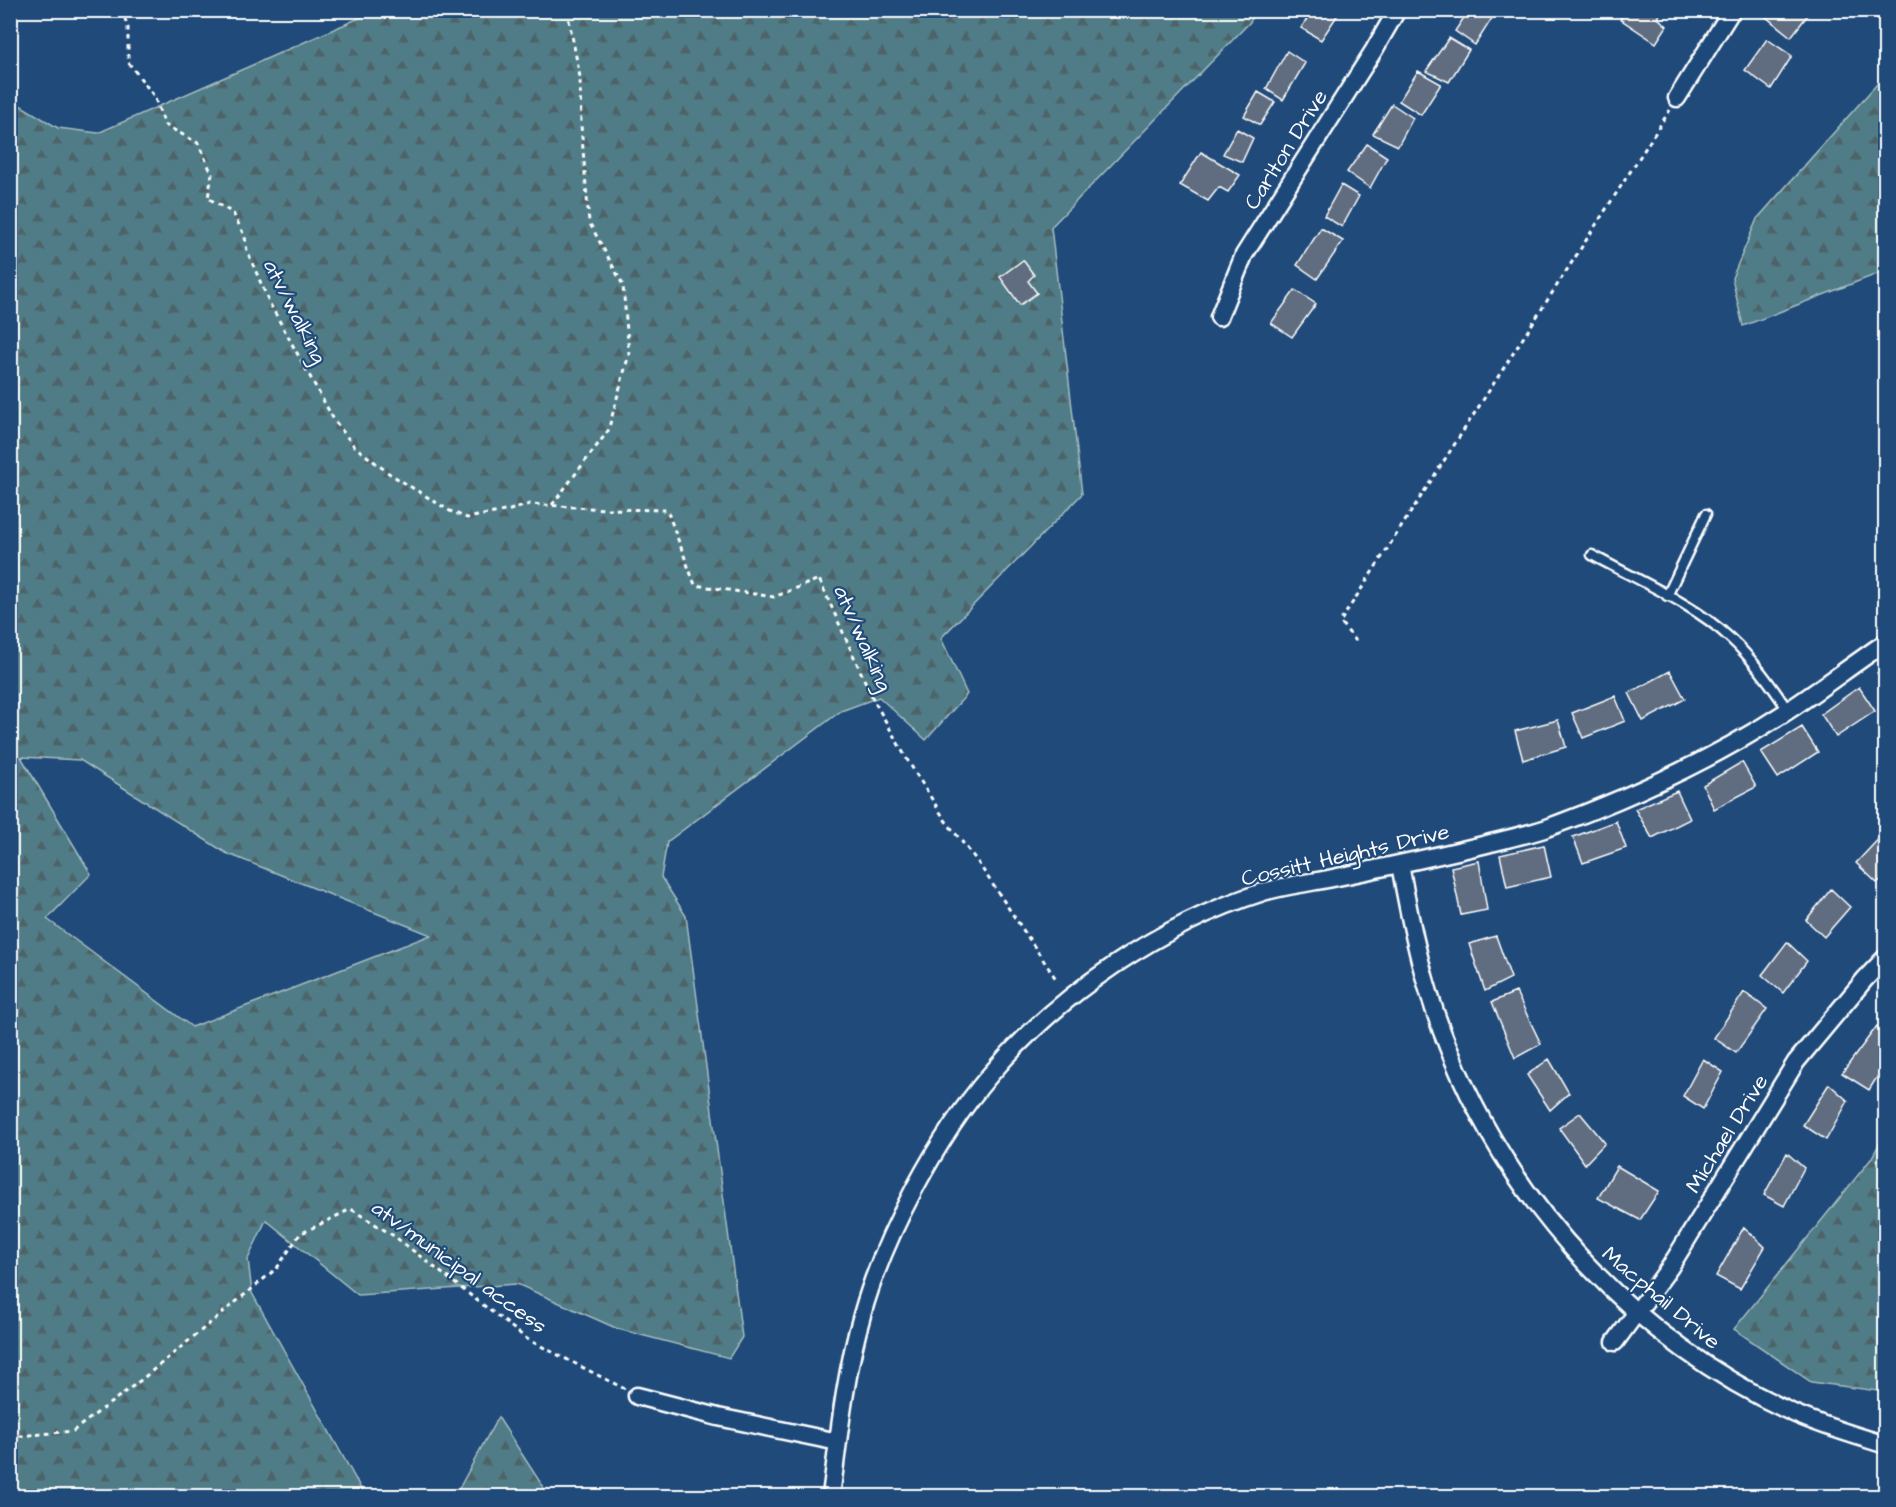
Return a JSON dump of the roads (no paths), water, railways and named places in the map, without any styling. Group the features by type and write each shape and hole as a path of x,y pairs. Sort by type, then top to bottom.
{"street":[{"name":"Carlton Drive","path":"1219,316 1244,255 1397,10"},
{"path":"1677,98 1732,10"},
{"name":"Cossitt Heights Drive","path":"831,1497 852,1352 878,1267 896,1226 920,1179 960,1116 990,1075 1053,1012 1108,971 1174,930 1220,908 1266,891 1400,864 1539,831 1687,769 1788,710 1886,642"},
{"name":"Macphail Drive","path":"1400,864 1408,911 1431,999 1450,1053 1470,1096 1518,1180 1548,1220 1608,1287 1677,1346 1753,1394 1793,1413 1833,1429 1886,1445"},
{"name":"Michael Drive","path":"1615,1342 1670,1267 1796,1062 1886,957"},
{"path":"637,1396 718,1417 838,1442"}],"lane":[{"path":"1667,596 1706,514"},
{"path":"1592,555 1700,614 1730,638 1765,677 1788,710"}]}
